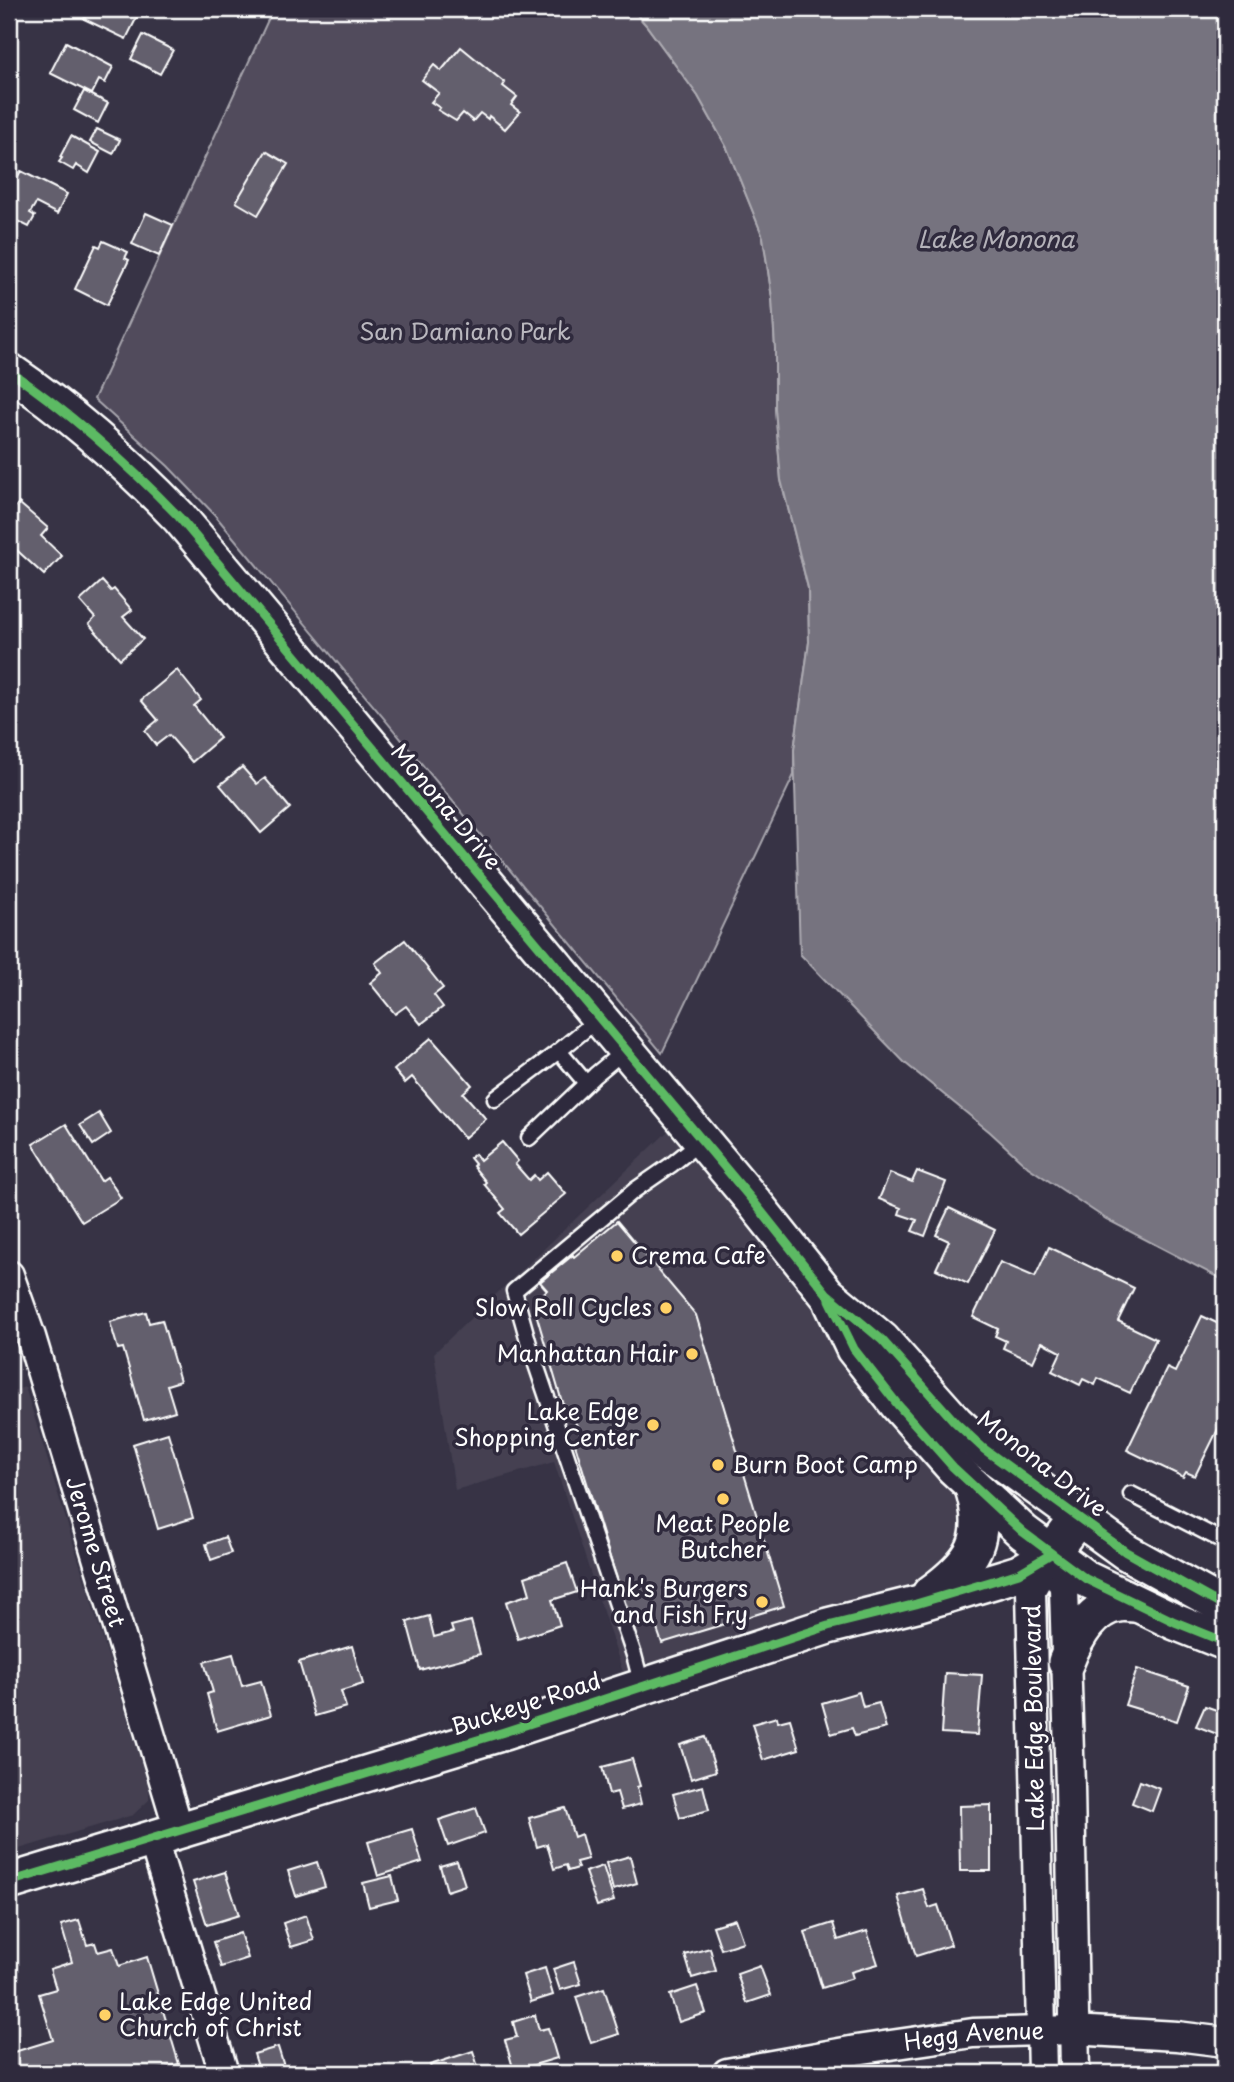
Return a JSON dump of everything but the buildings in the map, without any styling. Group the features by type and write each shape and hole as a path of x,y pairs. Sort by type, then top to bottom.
{"street":[{"name":"Monona Drive","path":"9,372 77,422 135,471 179,517 827,1294 882,1340 955,1422 984,1448 1142,1562 1225,1607"},
{"name":"Jerome Street","path":"9,1275 31,1337 166,1834 224,2073"},
{"name":"Monona Drive","path":"827,1294 849,1341 863,1363 931,1443 1023,1532 1086,1579 1136,1604 1225,1642"},
{"path":"916,1604 956,1574 975,1548 980,1512 972,1485"},
{"name":"Buckeye Road","path":"9,1882 504,1732 828,1626 916,1604 1019,1573 1051,1554 1078,1518"},
{"name":"Lake Edge Boulevard","path":"1051,1554 1064,1588 1075,2073"},
{"name":"Lake Edge Boulevard","path":"1042,2073 1031,1590 1051,1554"},
{"path":"1066,1662 1078,1636 1100,1613 1119,1604 1136,1604"},
{"name":"Hegg Avenue","path":"727,2073 973,2033 1073,2030 1177,2036 1225,2042"}],"lane":[{"path":"495,1099 598,1019"},
{"path":"529,1138 625,1050"},
{"path":"559,1051 586,1083"},
{"path":"642,1687 634,1655 514,1291 635,1190 701,1141"},
{"path":"1131,1494 1225,1542"}],"shaded area":[{"path":"682,1118 973,1493 967,1586 629,1691 554,1462 455,1490 434,1353"},
{"path":"25,1387 149,1788 149,1800 133,1815 9,1852 9,1392"}],"green space":[{"name":"San Damiano Park","path":"273,9 632,9 698,96 727,148 763,237 772,298 775,408 781,480 808,588 809,642 794,750 794,775 662,1053 214,514 168,466 94,399"}],"water":[{"name":"Lake Monona","path":"632,9 1225,9 1225,1281 1106,1219 1028,1167 990,1132 905,1063 800,954 794,750 809,642 808,588 781,480 775,408 772,298 763,237 727,148 698,96"}],"cycle path":[{"path":"9,371 55,404 98,440 179,517 753,1201 827,1294 882,1340 955,1422 984,1449 1126,1552 1225,1607"},
{"path":"830,1300 854,1349 898,1405 953,1467 1023,1532 1086,1579 1175,1622 1225,1642"},
{"path":"9,1882 504,1732 828,1626 916,1604 1019,1573 1051,1554"}],"place":[{"name":"Crema Cafe","path":"617,1256"},
{"name":"Slow Roll Cycles","path":"666,1308"},
{"name":"Manhattan Hair","path":"692,1354"},
{"name":"Lake Edge Shopping Center","path":"653,1425"},
{"name":"Burn Boot Camp","path":"718,1465"},
{"name":"Meat People Butcher","path":"723,1499"},
{"name":"Hank's Burgers and Fish Fry","path":"762,1602"},
{"name":"Lake Edge United Church of Christ","path":"105,2015"}]}
